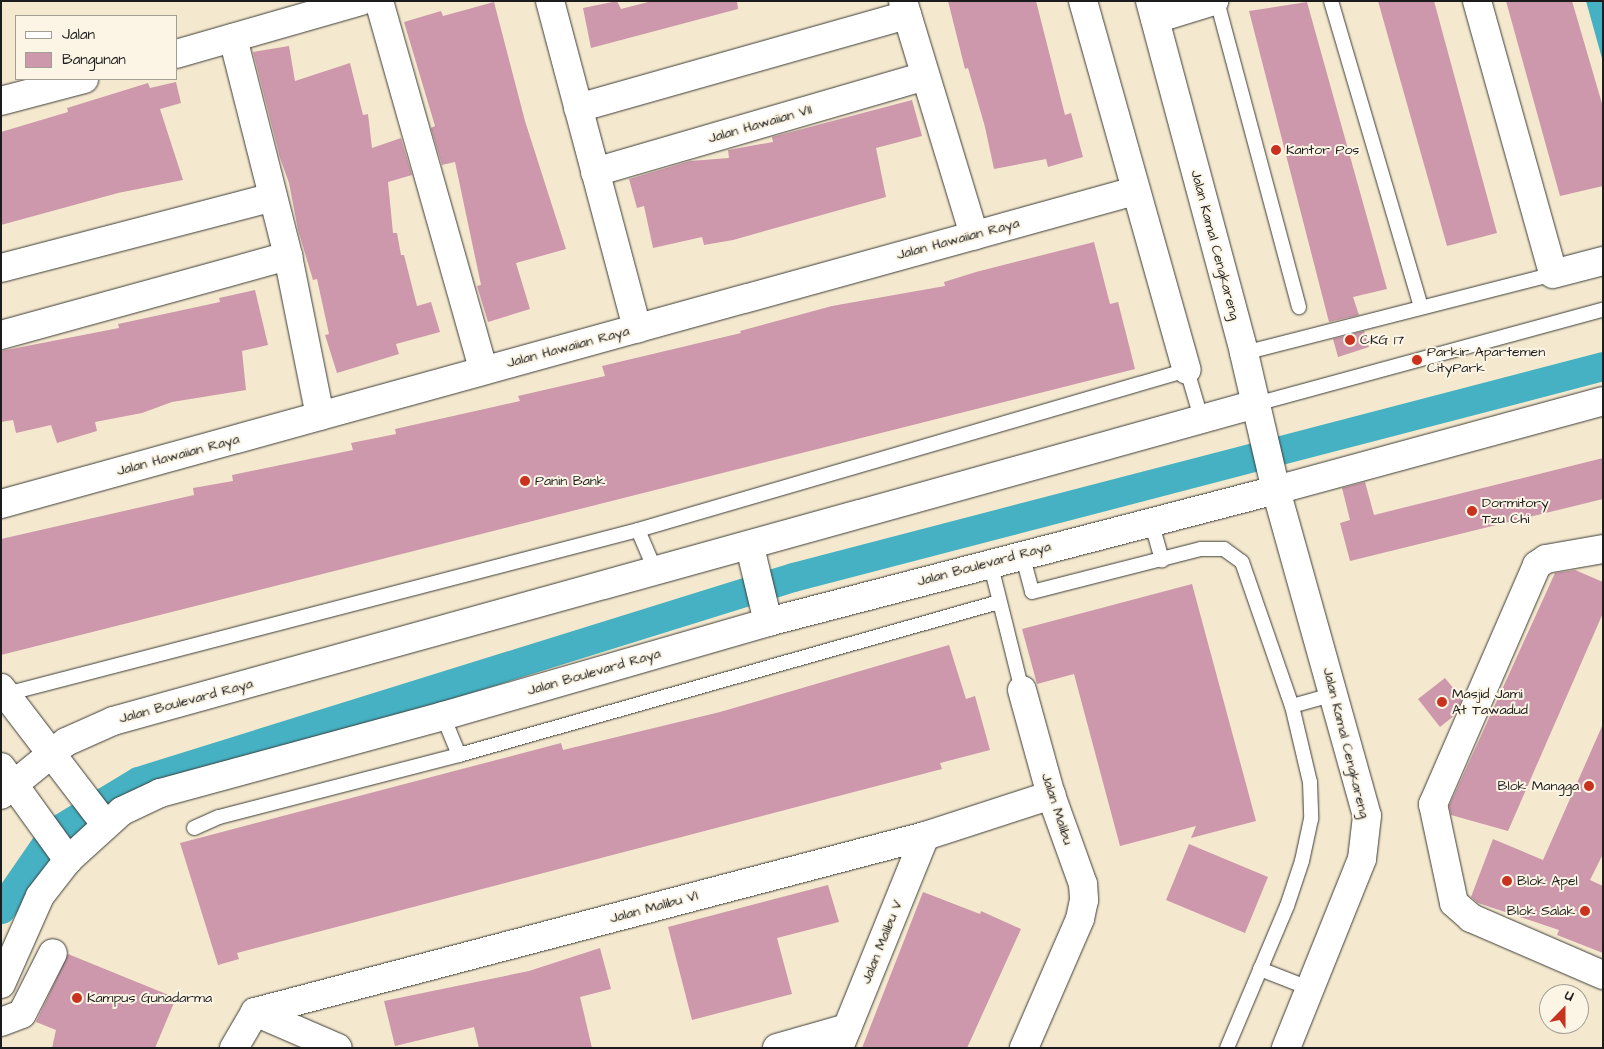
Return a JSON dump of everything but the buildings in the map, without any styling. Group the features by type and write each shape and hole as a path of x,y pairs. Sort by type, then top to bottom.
{"street":[{"path":"178,53 360,1"},
{"path":"379,1 483,369"},
{"path":"550,1 637,328"},
{"path":"1083,1 1187,370"},
{"path":"1152,10 1216,1"},
{"path":"1477,1 1553,274 1603,261"},
{"path":"578,108 905,8 974,235"},
{"name":"Jalan Kamal Cengkareng","path":"1152,10 1244,353 1274,478 1367,816 1367,836 1362,859 1286,1048"},
{"path":"234,38 288,256 320,416"},
{"name":"Jalan Hawaiian VII","path":"595,172 925,76"},
{"path":"1,101 80,80"},
{"name":"Jalan Hawaiian Raya","path":"1,504 483,369 1135,191"},
{"path":"1,268 273,197"},
{"path":"1,334 288,256"},
{"path":"1274,478 1603,401"},
{"name":"Jalan Boulevard Raya","path":"10,786 55,760 66,742 113,722 656,572 750,550 1200,418 1258,413"},
{"name":"Jalan Boulevard Raya","path":"1,984 40,896 62,852 99,817 122,811 160,793 443,716 767,616 1151,521 1274,478"},
{"path":"750,550 767,616"},
{"path":"1599,553 1546,559 1534,568 1433,804 1454,903 1471,918 1603,975"},
{"name":"Jalan Malibu","path":"1022,690 1051,795 1083,884 1084,900 1080,919 1024,1048"},
{"path":"4,691 99,817"},
{"path":"10,786 62,852"},
{"name":"Jalan Malibu VI","path":"255,1012 925,836 1051,795"},
{"name":"Jalan Malibu V","path":"843,1038 925,836"},
{"path":"1,1022 22,1014 53,953"},
{"path":"234,1048 255,1012 338,1048"},
{"path":"778,1048 843,1038"}],"lane":[{"path":"1216,1 1299,307"},
{"path":"1331,1 1421,307"},
{"path":"1244,353 1553,274"},
{"path":"1258,413 1603,310"},
{"path":"4,691 638,530 1187,370 1200,418"},
{"path":"1151,521 1162,560"},
{"path":"638,530 656,572"},
{"path":"1022,554 1032,592 1216,548 1233,553 1242,562 1292,706 1310,782 1311,818 1302,861 1287,906 1227,1048"},
{"name":"Jalan Malibu","path":"990,562 1022,690"},
{"path":"194,828 219,818 459,755 999,602"},
{"path":"1292,706 1334,694"},
{"path":"443,716 459,755"},
{"path":"1260,969 1311,989"}],"water":[{"path":"1586,1 1603,1 1603,62"}],"waterway":[{"path":"1,909 54,832 138,781 793,577 1603,366"}],"place":[{"name":"Kantor Pos","path":"1276,150"},
{"name":"CKG 17","path":"1350,340"},
{"name":"Parkir Apartemen CityPark","path":"1417,360"},
{"name":"Panin Bank","path":"525,481"},
{"name":"Dormitory Tzu Chi","path":"1472,511"},
{"name":"Masjid Jami At Tawadud","path":"1442,702"},
{"name":"Blok Mangga","path":"1589,786"},
{"name":"Blok Apel","path":"1507,881"},
{"name":"Blok Salak","path":"1585,911"},
{"name":"Kampus Gunadarma","path":"77,998"}]}
